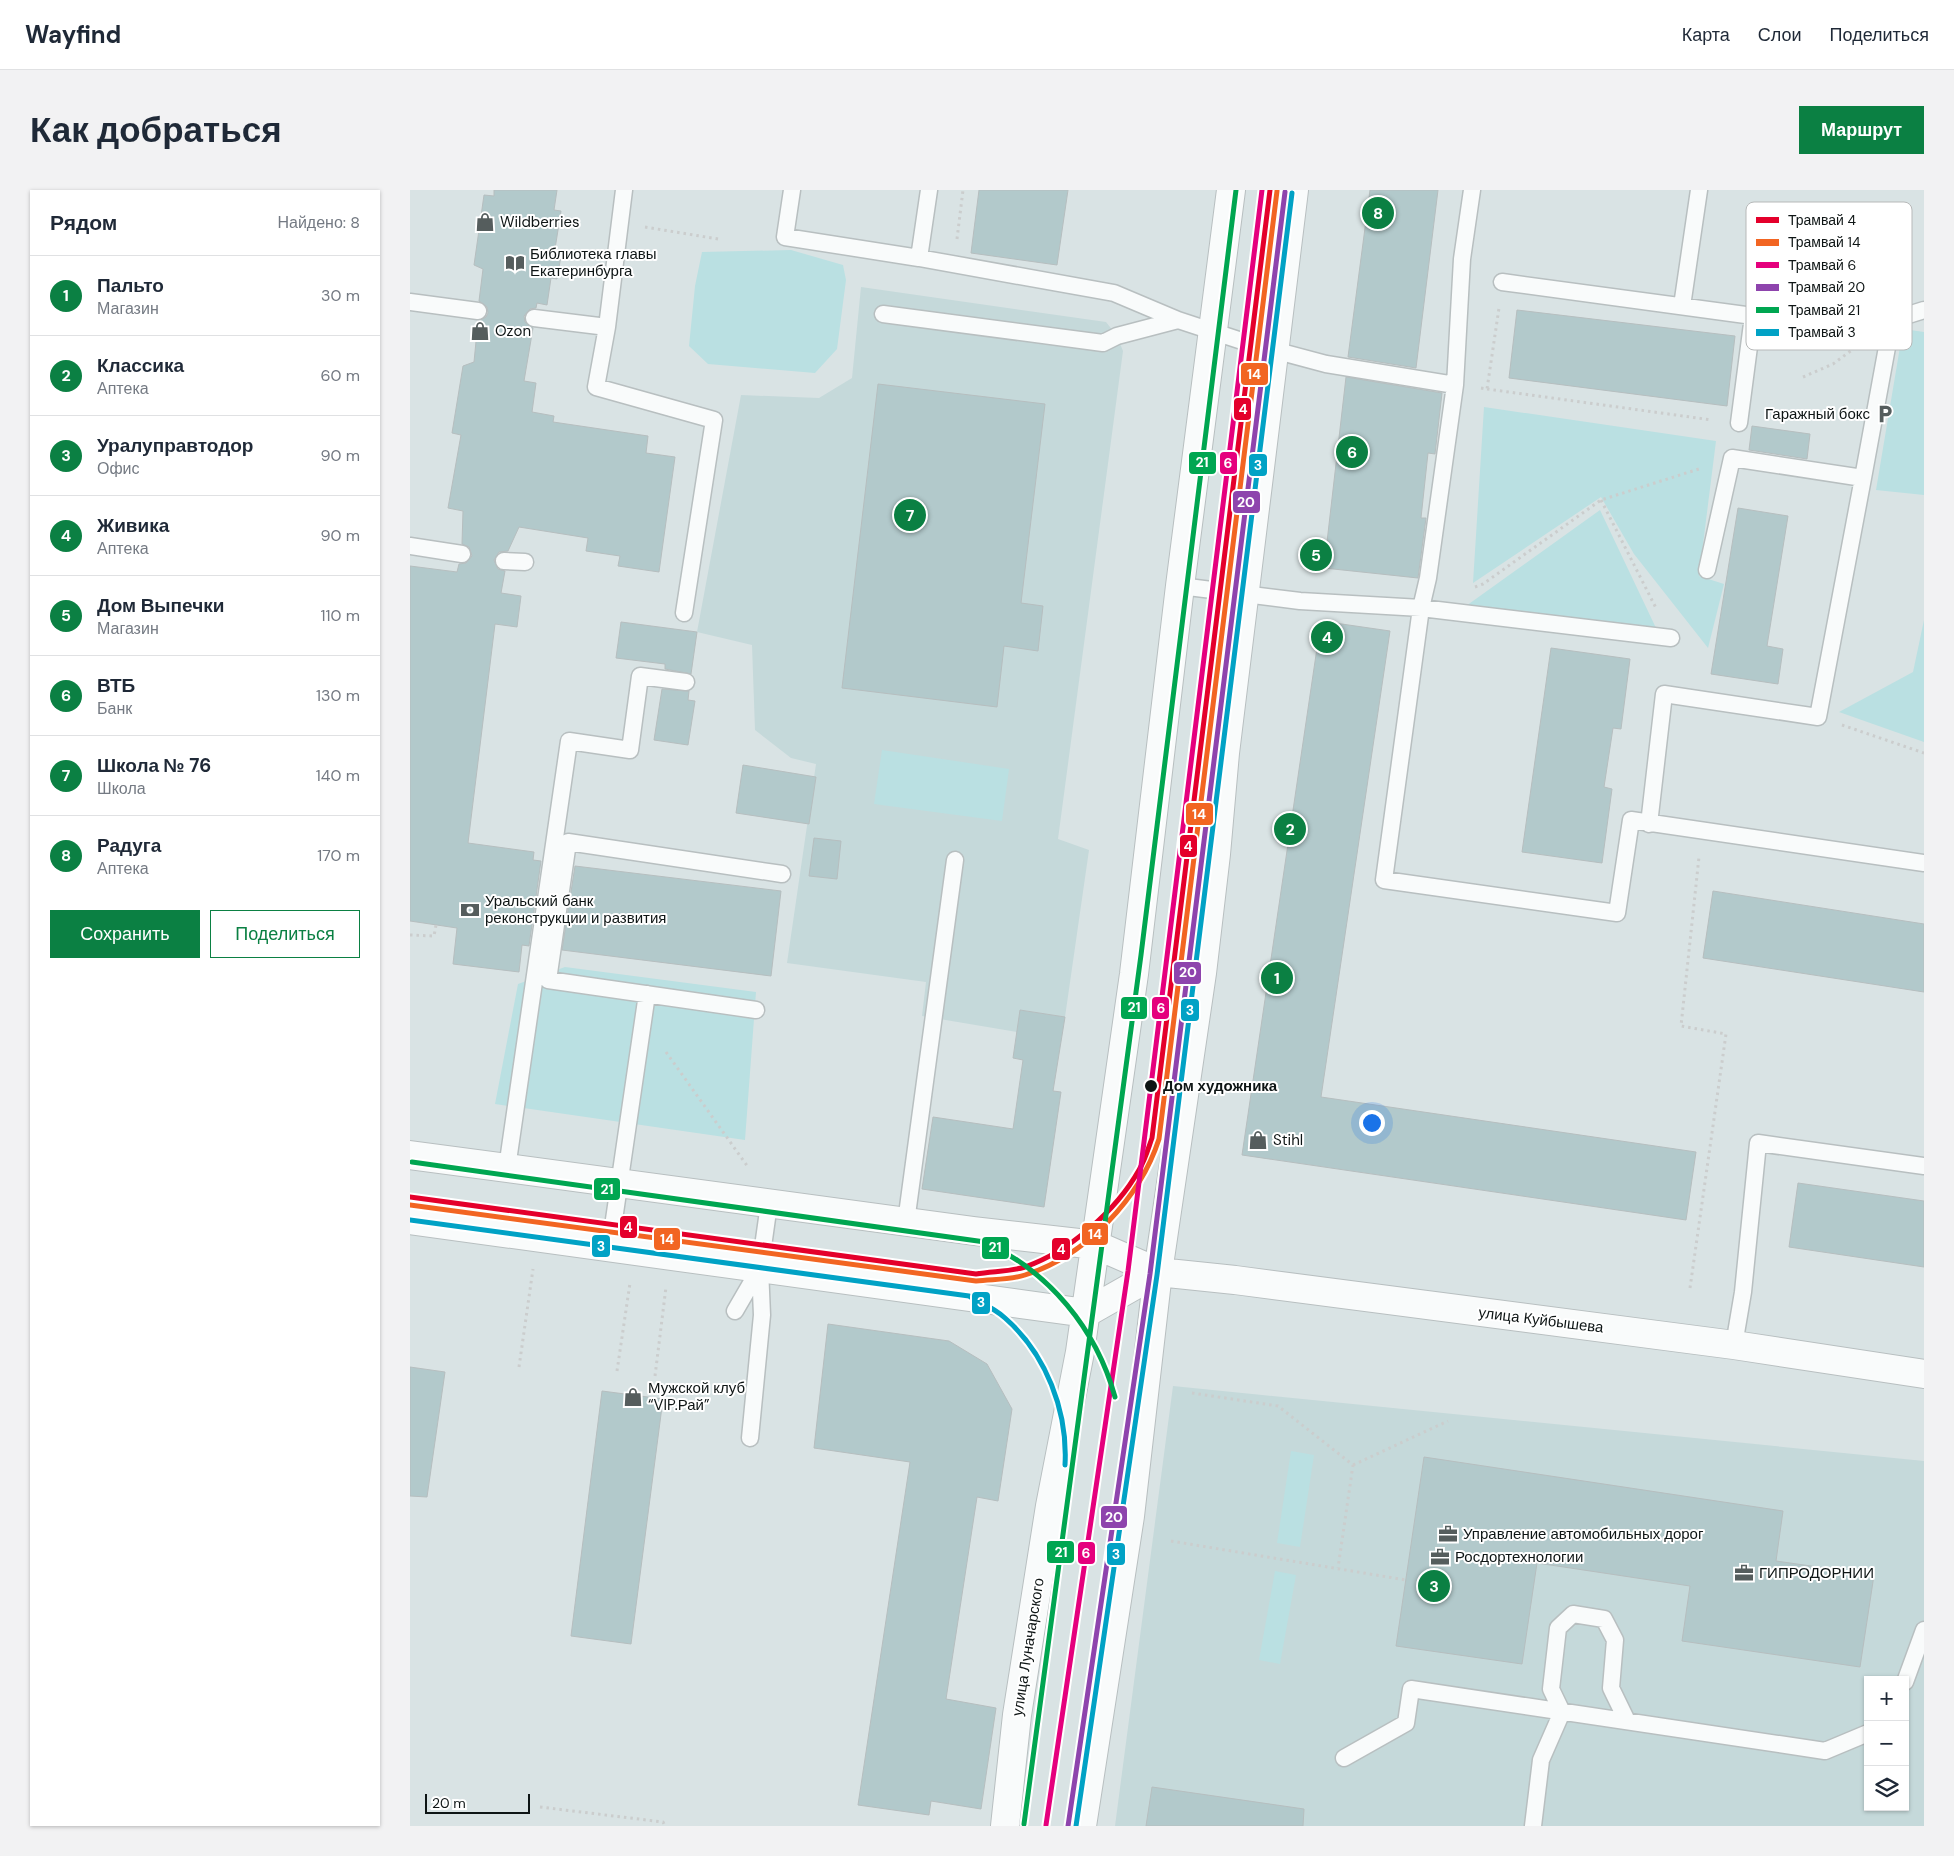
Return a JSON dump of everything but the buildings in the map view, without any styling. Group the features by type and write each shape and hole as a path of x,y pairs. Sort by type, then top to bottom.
{"main road":[{"name":"улица Луначарского","path":"1006,1826 1017,1715 1050,1506 1086,1313 1134,974 1180,586 1231,190"},
{"path":"1082,1826 1130,1516 1158,1272 1202,973 1244,594 1294,190"},
{"name":"улица Куйбышева","path":"410,1155 906,1222 1096,1245 1158,1272 1235,1280 1734,1345 1924,1374"},
{"path":"410,1220 1086,1313 1158,1272"}],"lane":[{"path":"624,190 607,327 596,387 714,420 684,613"},
{"path":"792,190 785,237 919,258 1114,293 1178,320 1274,351 1326,364 1456,385"},
{"path":"919,258 929,190"},
{"path":"1472,190 1462,259 1456,385 1428,578 1421,608 1384,880 1617,913 1630,820 1924,863"},
{"path":"1682,306 1699,190"},
{"path":"1502,282 1746,315"},
{"path":"410,302 478,311"},
{"path":"1912,314 1924,310"},
{"path":"882,314 1103,343 1118,336 1178,320"},
{"path":"534,318 607,327"},
{"path":"1739,423 1749,350"},
{"path":"1649,824 1664,694 1818,717 1886,350"},
{"path":"1707,570 1732,458 1863,478"},
{"path":"410,546 462,554"},
{"path":"504,561 525,562"},
{"path":"1180,586 1300,601 1421,608 1671,638"},
{"path":"507,1168 569,741 630,750 640,676 686,682"},
{"path":"756,1010 548,980 568,842 782,874"},
{"path":"906,1222 955,860"},
{"path":"610,1247 647,994"},
{"path":"1734,1345 1743,1292 1758,1143 1924,1166"},
{"path":"750,1438 762,1315 760,1268 769,1204"},
{"path":"735,1311 760,1268"},
{"path":"1533,1826 1541,1760 1562,1712 1551,1689 1558,1628 1573,1614 1604,1619 1615,1640 1611,1688 1627,1721"},
{"path":"1907,1676 1924,1630"},
{"path":"1344,1758 1406,1723 1411,1689 1825,1750 1864,1735"}],"path":[{"path":"953,264 963,190"},
{"path":"620,223 718,239"},
{"path":"1487,389 1502,282"},
{"path":"1803,377 1833,364"},
{"path":"1456,385 1739,423"},
{"path":"1483,584 1601,500 1732,458"},
{"path":"1601,500 1671,638"},
{"path":"1818,717 1924,753"},
{"path":"1690,1288 1726,1034 1682,1026 1702,831"},
{"path":"410,935 434,936 436,925"},
{"path":"643,1019 752,1172"},
{"path":"519,1367 534,1267"},
{"path":"617,1371 630,1281"},
{"path":"655,1376 666,1285"},
{"path":"1192,1393 1278,1406 1353,1464"},
{"path":"1353,1464 1448,1421"},
{"path":"1338,1568 1353,1464"},
{"path":"1170,1541 1406,1580"},
{"path":"540,1807 663,1822 665,1826"}],"shaded area":[{"path":"791,250 843,265 846,280 837,349 815,373 708,364 689,346 695,286 702,252"},
{"path":"861,287 1106,322 1117,336 1123,351 1058,839 1089,850 1065,1017 1021,1010 1017,1032 922,1016 926,982 787,963 816,764 791,758 755,730 752,645 697,632 741,395 819,398 852,378"},
{"path":"1912,330 1924,332 1924,495 1876,490 1899,350 1912,350"},
{"path":"1484,407 1716,441 1699,576 1724,584 1708,648 1634,554 1601,497 1473,583"},
{"path":"1600,510 1656,628 1466,606"},
{"path":"1924,620 1924,742 1839,712 1913,672"},
{"path":"882,750 1009,769 1002,821 874,804"},
{"path":"565,967 756,992 745,1140 495,1104 518,984"},
{"path":"1173,1386 1924,1461 1924,1826 1115,1826"},
{"path":"1291,1451 1314,1455 1300,1547 1277,1543"},
{"path":"1275,1571 1296,1575 1280,1664 1259,1660"}],"tram line":[{"name":"21","path":"1024,1824 1141,955 1236,190"},
{"name":"6","path":"1046,1825 1128,1271 1262,190"},
{"name":"4","path":"410,1197 976,1274 1019,1269 1042,1260 1075,1240 1118,1200 1141,1166 1152,1138 1270,190"},
{"name":"14","path":"410,1205 976,1281 1019,1277 1047,1266 1069,1254 1108,1222 1139,1182 1159,1139 1277,191"},
{"name":"20","path":"1068,1826 1150,1274 1285,192"},
{"name":"3","path":"1076,1826 1157,1275 1292,193"},
{"name":"21","path":"412,1162 985,1242 1008,1254 1030,1269 1067,1305 1096,1348 1107,1372 1115,1397"},
{"name":"3","path":"410,1220 969,1296 992,1308 1005,1318 1019,1332 1043,1366 1052,1385 1063,1424 1065,1465"}],"place":[{"name":"Радуга","path":"1378,213"},
{"name":"Wildberries","path":"485,222"},
{"name":"Библиотека главы Екатеринбурга","path":"515,263"},
{"name":"Ozon","path":"480,331"},
{"name":"Гаражный бокс","path":"1885,414"},
{"name":"ВТБ","path":"1352,452"},
{"name":"Школа № 76","path":"910,515"},
{"name":"Дом Выпечки","path":"1316,555"},
{"name":"Живика","path":"1327,637"},
{"name":"Классика","path":"1290,829"},
{"name":"Уральский банк реконструкции и развития","path":"470,910"},
{"name":"Пальто","path":"1277,978"},
{"name":"Дом художника","path":"1151,1086"},
{"name":"Stihl","path":"1258,1140"},
{"name":"Мужской клуб “VIP.Рай”","path":"633,1397"},
{"name":"Управление автомобильных дорог","path":"1448,1534"},
{"name":"Росдортехнологии","path":"1440,1557"},
{"name":"ГИПРОДОРНИИ","path":"1744,1573"},
{"name":"Уралуправтодор","path":"1434,1586"}]}
